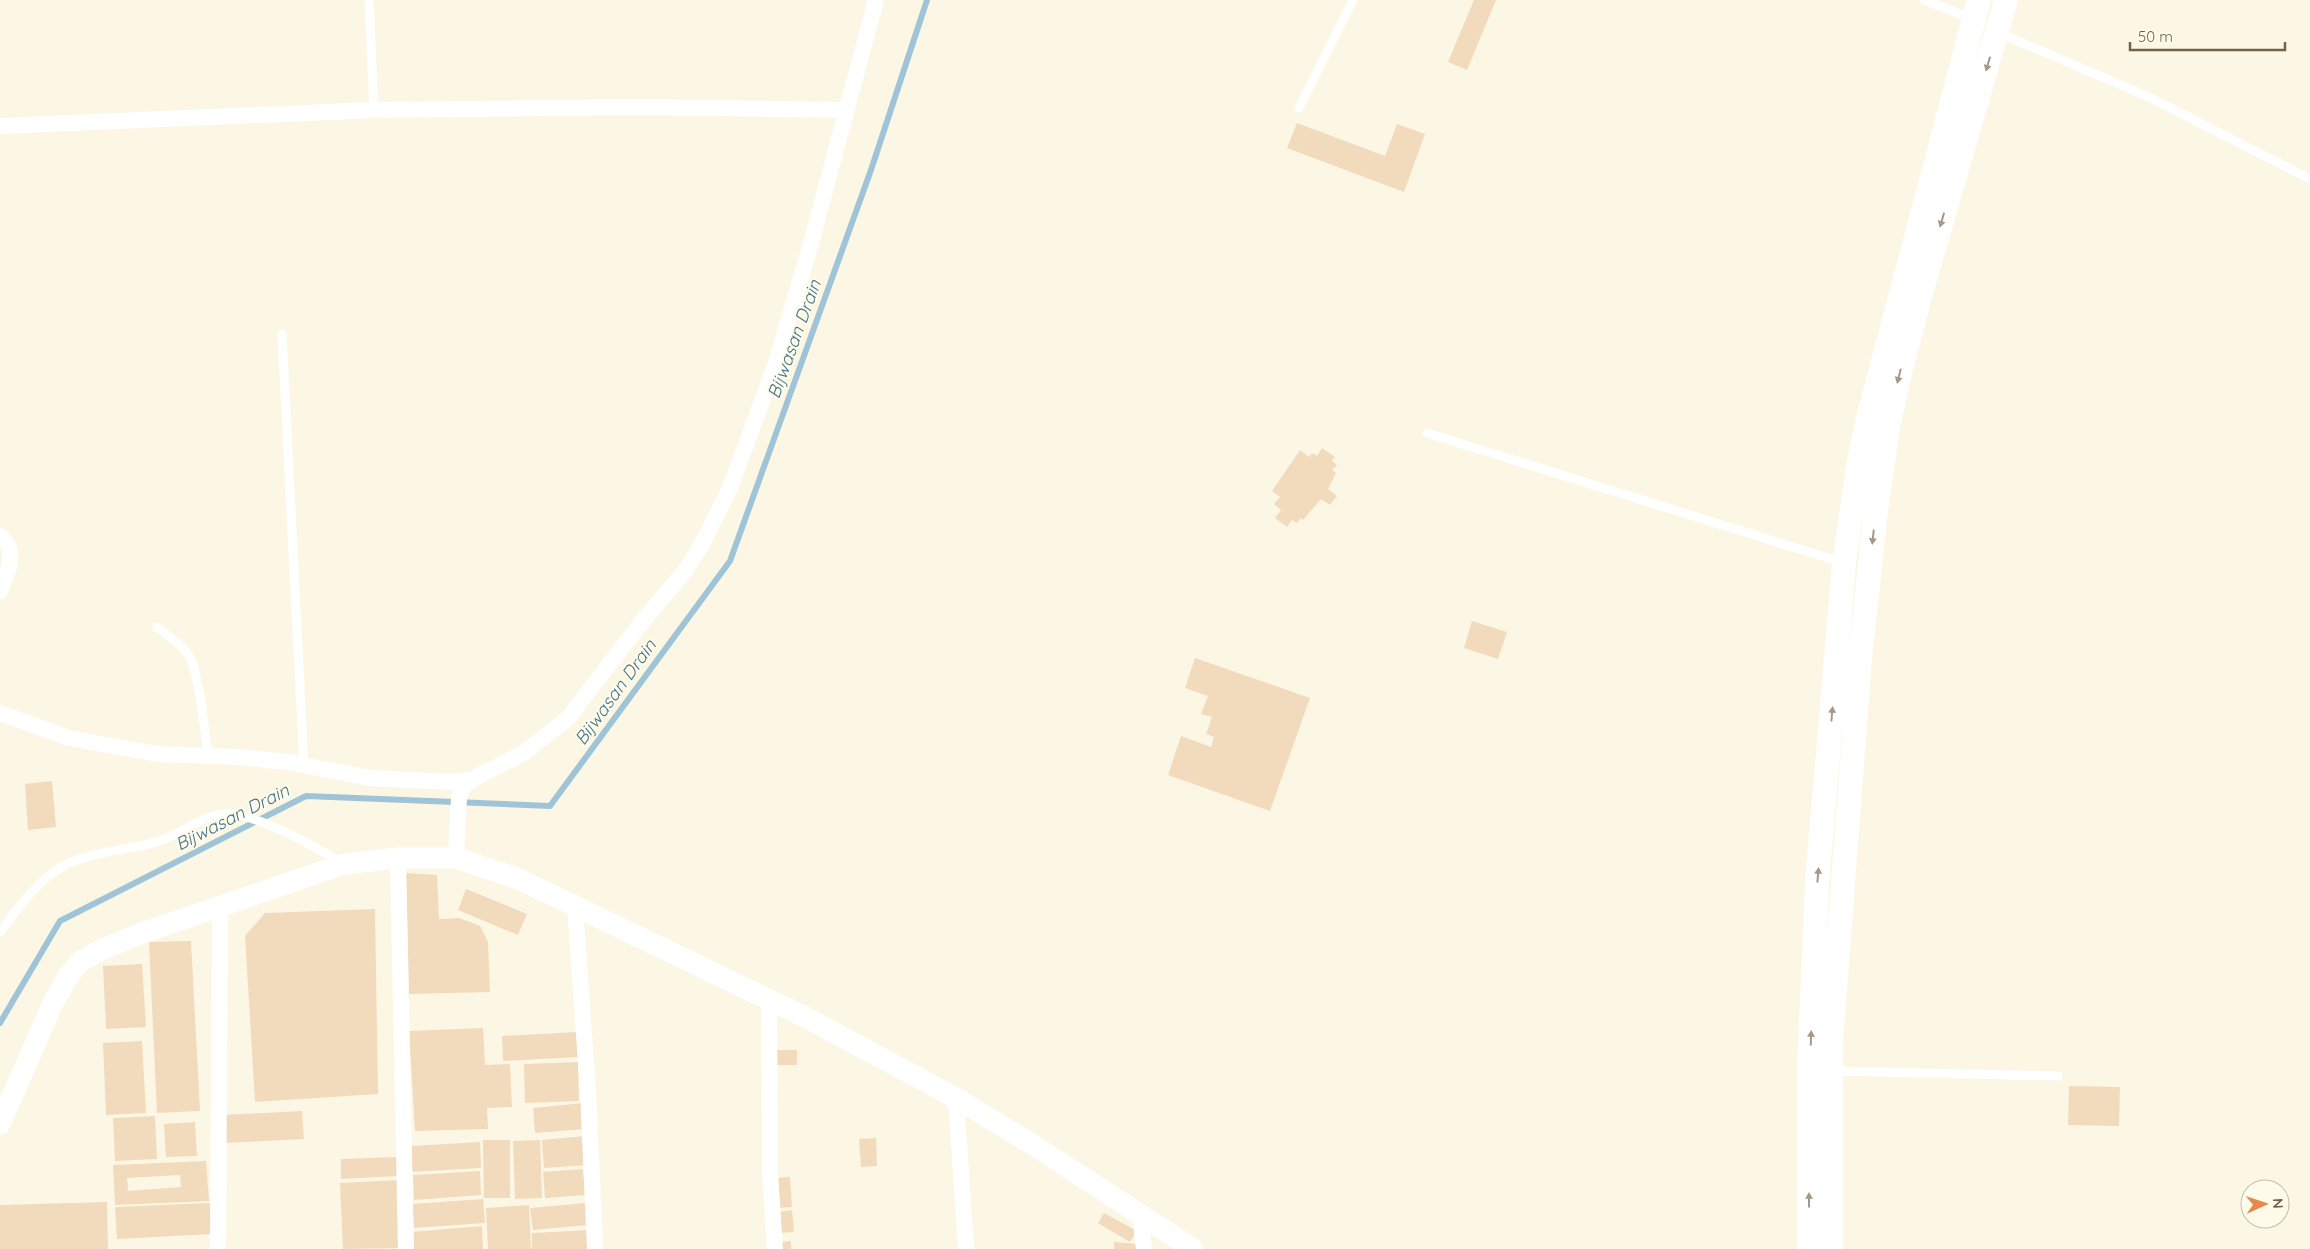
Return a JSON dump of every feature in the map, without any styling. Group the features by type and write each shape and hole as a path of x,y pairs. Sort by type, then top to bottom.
{"main road":[{"path":"1831,1249 1831,1042 1860,658 1876,510 1888,428 1921,293 2006,0"},
{"path":"1809,1249 1809,1071 1817,883 1844,563 1859,461 1868,418 1976,10"}],"street":[{"path":"0,713 69,738 156,754 208,755 304,766 370,778 451,782 469,780 524,753 568,718 641,623 685,572 701,546 730,488 776,363 811,243 876,0"},
{"path":"0,126 374,110 638,107 846,110"},
{"path":"0,536 10,549 11,559 0,591"},
{"path":"457,851 458,797 469,780"},
{"path":"0,1124 52,1005 69,975 81,961 101,950 142,933 344,864 457,851 769,1000 956,1098 1194,1249"},
{"path":"398,858 406,1249"},
{"path":"218,1249 220,906"},
{"path":"575,906 588,1091 595,1249"},
{"path":"769,1000 770,1173 775,1249"},
{"path":"956,1098 966,1249"},
{"path":"1140,1214 1144,1249"}],"lane":[{"path":"369,0 374,110"},
{"path":"1299,108 1353,0"},
{"path":"1924,0 1976,10"},
{"path":"1997,32 2149,98 2310,179"},
{"path":"282,334 304,766"},
{"path":"1427,433 1844,563"},
{"path":"157,627 184,648 190,657 195,672 208,755"},
{"path":"0,932 43,880 76,860 151,844 221,814 238,815 271,827 344,864"},
{"path":"1831,1071 2058,1076"}],"building":[{"path":"1474,0 1496,0 1467,70 1448,62"},
{"path":"1297,123 1385,156 1397,124 1425,134 1404,192 1287,148"},
{"path":"1322,448 1335,457 1332,461 1337,465 1332,470 1336,473 1328,489 1337,496 1330,505 1321,499 1303,520 1301,518 1297,523 1292,520 1287,527 1275,518 1281,510 1274,504 1280,497 1272,491 1300,450 1309,457 1312,453 1317,456"},
{"path":"1472,621 1507,632 1498,659 1464,648"},
{"path":"1195,658 1310,698 1270,811 1168,775 1181,736 1211,747 1214,737 1206,734 1212,717 1201,714 1208,696 1185,688"},
{"path":"52,781 56,827 28,830 25,784"},
{"path":"406,873 437,875 439,919 459,918 480,926 488,942 490,992 409,994"},
{"path":"466,889 527,914 518,935 458,910"},
{"path":"375,909 378,1094 255,1102 245,936 265,913"},
{"path":"191,941 200,1111 157,1113 149,942"},
{"path":"142,964 146,1027 106,1029 103,966"},
{"path":"483,1028 485,1065 510,1064 512,1107 487,1108 488,1129 415,1131 409,1031"},
{"path":"577,1032 579,1057 503,1061 502,1036"},
{"path":"142,1041 146,1113 106,1115 103,1043"},
{"path":"775,1050 797,1050 797,1065 776,1065"},
{"path":"578,1062 579,1101 525,1103 524,1064"},
{"path":"2069,1086 2120,1087 2119,1126 2068,1125"},
{"path":"583,1103 585,1129 535,1133 533,1108"},
{"path":"302,1111 304,1139 224,1143 222,1115"},
{"path":"155,1116 157,1159 115,1161 113,1118"},
{"path":"195,1122 197,1156 166,1157 164,1124"},
{"path":"585,1136 588,1165 544,1168 542,1140"},
{"path":"876,1138 877,1166 861,1167 859,1139"},
{"path":"483,1140 510,1140 510,1198 484,1198"},
{"path":"540,1140 542,1198 515,1199 513,1141"},
{"path":"480,1142 481,1168 412,1172 411,1146"},
{"path":"397,1157 398,1176 341,1179 341,1159"},
{"path":"206,1161 209,1201 115,1205 113,1165","holes":["180,1175 181,1187 128,1191 127,1178"]},
{"path":"583,1169 585,1195 545,1198 543,1172"},
{"path":"480,1171 481,1195 414,1200 413,1175"},
{"path":"790,1177 792,1207 777,1208 776,1178"},
{"path":"399,1180 402,1248 343,1249 340,1183"},
{"path":"483,1199 485,1223 414,1228 412,1204"},
{"path":"107,1202 108,1249 0,1249 0,1205"},
{"path":"210,1203 212,1234 117,1239 115,1207"},
{"path":"586,1203 588,1225 533,1230 530,1208"},
{"path":"529,1205 531,1249 488,1249 486,1208"},
{"path":"792,1210 794,1232 780,1233 777,1212"},
{"path":"1104,1213 1137,1231 1130,1242 1098,1223"},
{"path":"482,1226 483,1249 412,1249 411,1232"},
{"path":"590,1230 591,1249 532,1249 532,1233"},
{"path":"791,1241 791,1249 781,1249 781,1242"},
{"path":"1114,1242 1139,1244 1138,1249 1114,1249"}],"waterway":[{"name":"Bijwasan Drain","path":"0,1023 60,921 306,796 550,806 730,561 871,170 927,0"}]}
